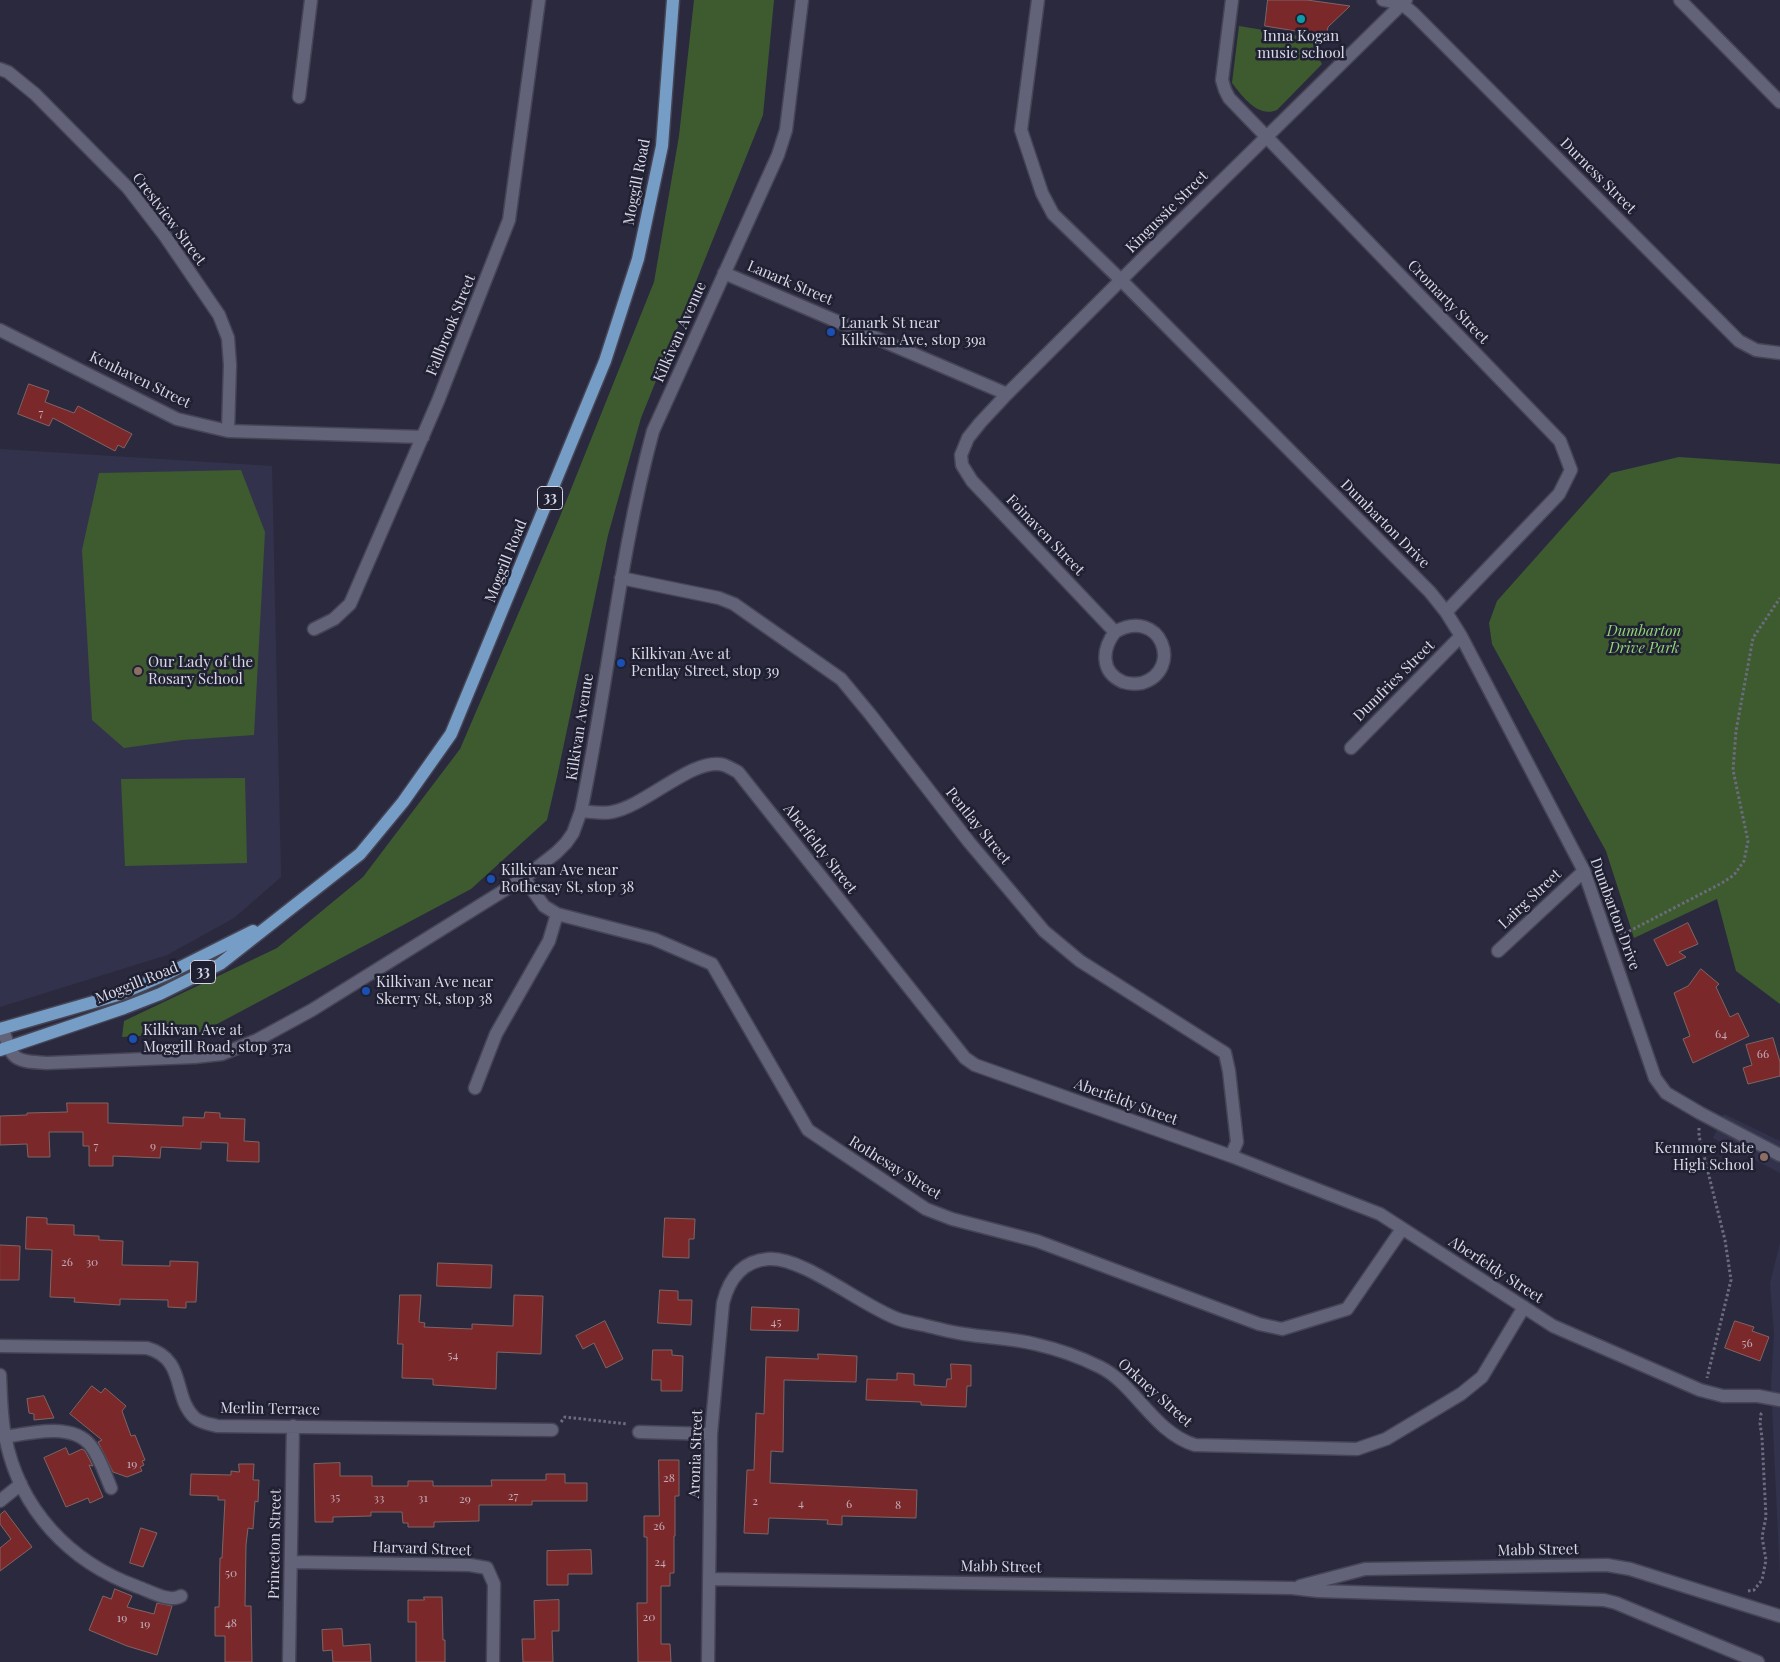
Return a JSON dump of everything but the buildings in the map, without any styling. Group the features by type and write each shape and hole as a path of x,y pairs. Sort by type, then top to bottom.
{"main road":[{"name":"Moggill Road","path":"4,1048 114,1012 160,994 220,964 360,854 403,802 451,734 606,362 638,259 662,146 673,0"},
{"name":"Moggill Road","path":"2,1028 118,995 167,974 274,922"}],"street":[{"path":"299,97 311,0"},
{"name":"Fallbrook Street","path":"314,628 334,619 350,604 423,437 479,300 509,220 539,0"},
{"name":"Kilkivan Avenue","path":"4,1048 23,1061 47,1063 195,1057 222,1054 257,1040 312,1010 524,878 556,853 573,834 581,811 621,578 653,431 778,155 786,130 802,0"},
{"name":"Dumbarton Drive","path":"1038,0 1020,130 1042,193 1053,214 1121,280 1423,585 1446,612 1461,636 1584,871 1609,939 1655,1078 1666,1093 1780,1155"},
{"name":"Cromarty Street","path":"1232,0 1222,80 1229,98 1560,441 1571,470 1559,494 1446,612"},
{"path":"1383,0 1404,2"},
{"path":"1680,0 1780,102"},
{"name":"Kingussie Street","path":"961,455 968,438 1007,394 1404,2"},
{"name":"Durness Street","path":"1404,2 1739,341 1756,350 1780,352"},
{"name":"Crestview Street","path":"0,70 8,72 35,94 128,188 165,236 219,315 228,338 230,365 228,431"},
{"name":"Lanark Street","path":"724,273 1007,394"},
{"name":"Kenhaven Street","path":"0,330 178,419 228,431 423,437"},
{"name":"Foinaven Street","path":"961,455 962,466 972,481 1115,632"},
{"name":"Pentlay Street","path":"621,578 719,598 734,604 841,679 969,842 1044,932 1080,961 1225,1053 1230,1071 1237,1142 1231,1156"},
{"path":"1138,625 1150,629 1159,637 1164,649 1164,661 1159,672 1149,681 1137,684 1124,683 1114,676 1107,666 1104,654 1107,642 1115,632 1126,626 1138,625"},
{"name":"Dumfries Street","path":"1351,748 1461,636"},
{"name":"Aberfeldy Street","path":"581,811 613,812 636,804 700,766 723,765 738,772 965,1058 975,1064 1231,1156 1380,1214 1553,1326 1700,1390 1723,1396 1758,1396 1780,1400"},
{"name":"Lairg Street","path":"1498,951 1584,871"},
{"name":"Rothesay Street","path":"524,878 544,906 557,914 654,939 712,964 808,1130 926,1209 952,1219 1037,1241 1173,1290 1259,1324 1282,1329 1347,1309 1402,1229"},
{"path":"475,1088 496,1034 549,941 557,914"},
{"path":"2,1028 4,1048"},
{"name":"Orkney Street","path":"755,1261 779,1259 806,1268 876,1309 899,1319 963,1334 1036,1344 1086,1361 1102,1368 1118,1380 1162,1425 1184,1441 1195,1445 1357,1449 1386,1439 1461,1394 1482,1376 1524,1307"},
{"name":"Aronia Street","path":"708,1662 711,1434 723,1303 727,1288 734,1278 743,1268 755,1261"},
{"name":"Merlin Terrace","path":"0,1346 147,1348 158,1351 171,1365 176,1374 184,1400 196,1419 217,1426 552,1430"},
{"path":"0,1375 5,1437 9,1454 21,1484 43,1522 71,1550 98,1569 122,1581 168,1598 178,1598 181,1596"},
{"name":"Princeton Street","path":"289,1662 293,1426"},
{"path":"5,1437 50,1431 70,1433 80,1437 90,1445 101,1463 111,1488"},
{"path":"640,1432 711,1434"},
{"path":"0,1501 21,1484"},
{"name":"Harvard Street","path":"291,1562 470,1565 487,1568 494,1584 493,1662"},
{"name":"Mabb Street","path":"1292,1588 1365,1569 1607,1566 1630,1569 1780,1616"},
{"name":"Mabb Street","path":"709,1579 1292,1588 1318,1592 1604,1600 1616,1603 1758,1662"}],"path":[{"path":"1609,939 1620,936 1722,883 1734,875 1744,861 1748,841 1733,770 1736,731 1752,638 1780,598"},
{"path":"1700,1113 1699,1136 1725,1240 1731,1280 1707,1378"},
{"path":"1746,1591 1754,1590 1762,1580 1766,1560 1762,1537 1766,1517 1760,1423 1761,1414 1767,1408"},
{"path":"552,1430 565,1417 630,1424 640,1432"}],"shaded area":[{"name":"Our Lady of the Rosary School","path":"0,449 272,466 281,877 234,918 167,955 0,1007"},
{"name":"Kenmore State High School","path":"1724,1114 1780,1141 1780,1173 1713,1138"},
{"path":"1780,1243 1780,1577 1771,1385 1774,1334 1770,1283"}],"green space":[{"path":"694,0 774,0 763,115 641,418 608,535 547,820 471,889 202,1032 122,1037 124,1021 277,948 363,877 460,749 559,519 654,282 679,136"},
{"path":"1239,26 1323,40 1314,50 1322,64 1277,110 1270,112 1257,109 1246,100 1232,83"},
{"name":"Dumbarton Drive Park","path":"1679,457 1780,464 1780,1004 1736,971 1717,899 1634,938 1606,851 1492,644 1489,623 1497,601 1611,473"},
{"path":"241,470 265,532 254,735 182,740 124,748 92,720 82,550 99,473"},
{"path":"245,778 247,863 125,866 121,779"}],"place":[{"name":"Inna Kogan music school","path":"1301,19"},
{"name":"Lanark St near Kilkivan Ave, stop 39a","path":"831,332"},
{"name":"Kilkivan Ave at Pentlay Street, stop 39","path":"621,663"},
{"name":"Our Lady of the Rosary School","path":"138,671"},
{"name":"Kilkivan Ave near Rothesay St, stop 38","path":"491,879"},
{"name":"Kilkivan Ave near Skerry St, stop 38","path":"366,991"},
{"name":"Kilkivan Ave at Moggill Road, stop 37a","path":"133,1039"},
{"name":"Kenmore State High School","path":"1764,1157"}]}
